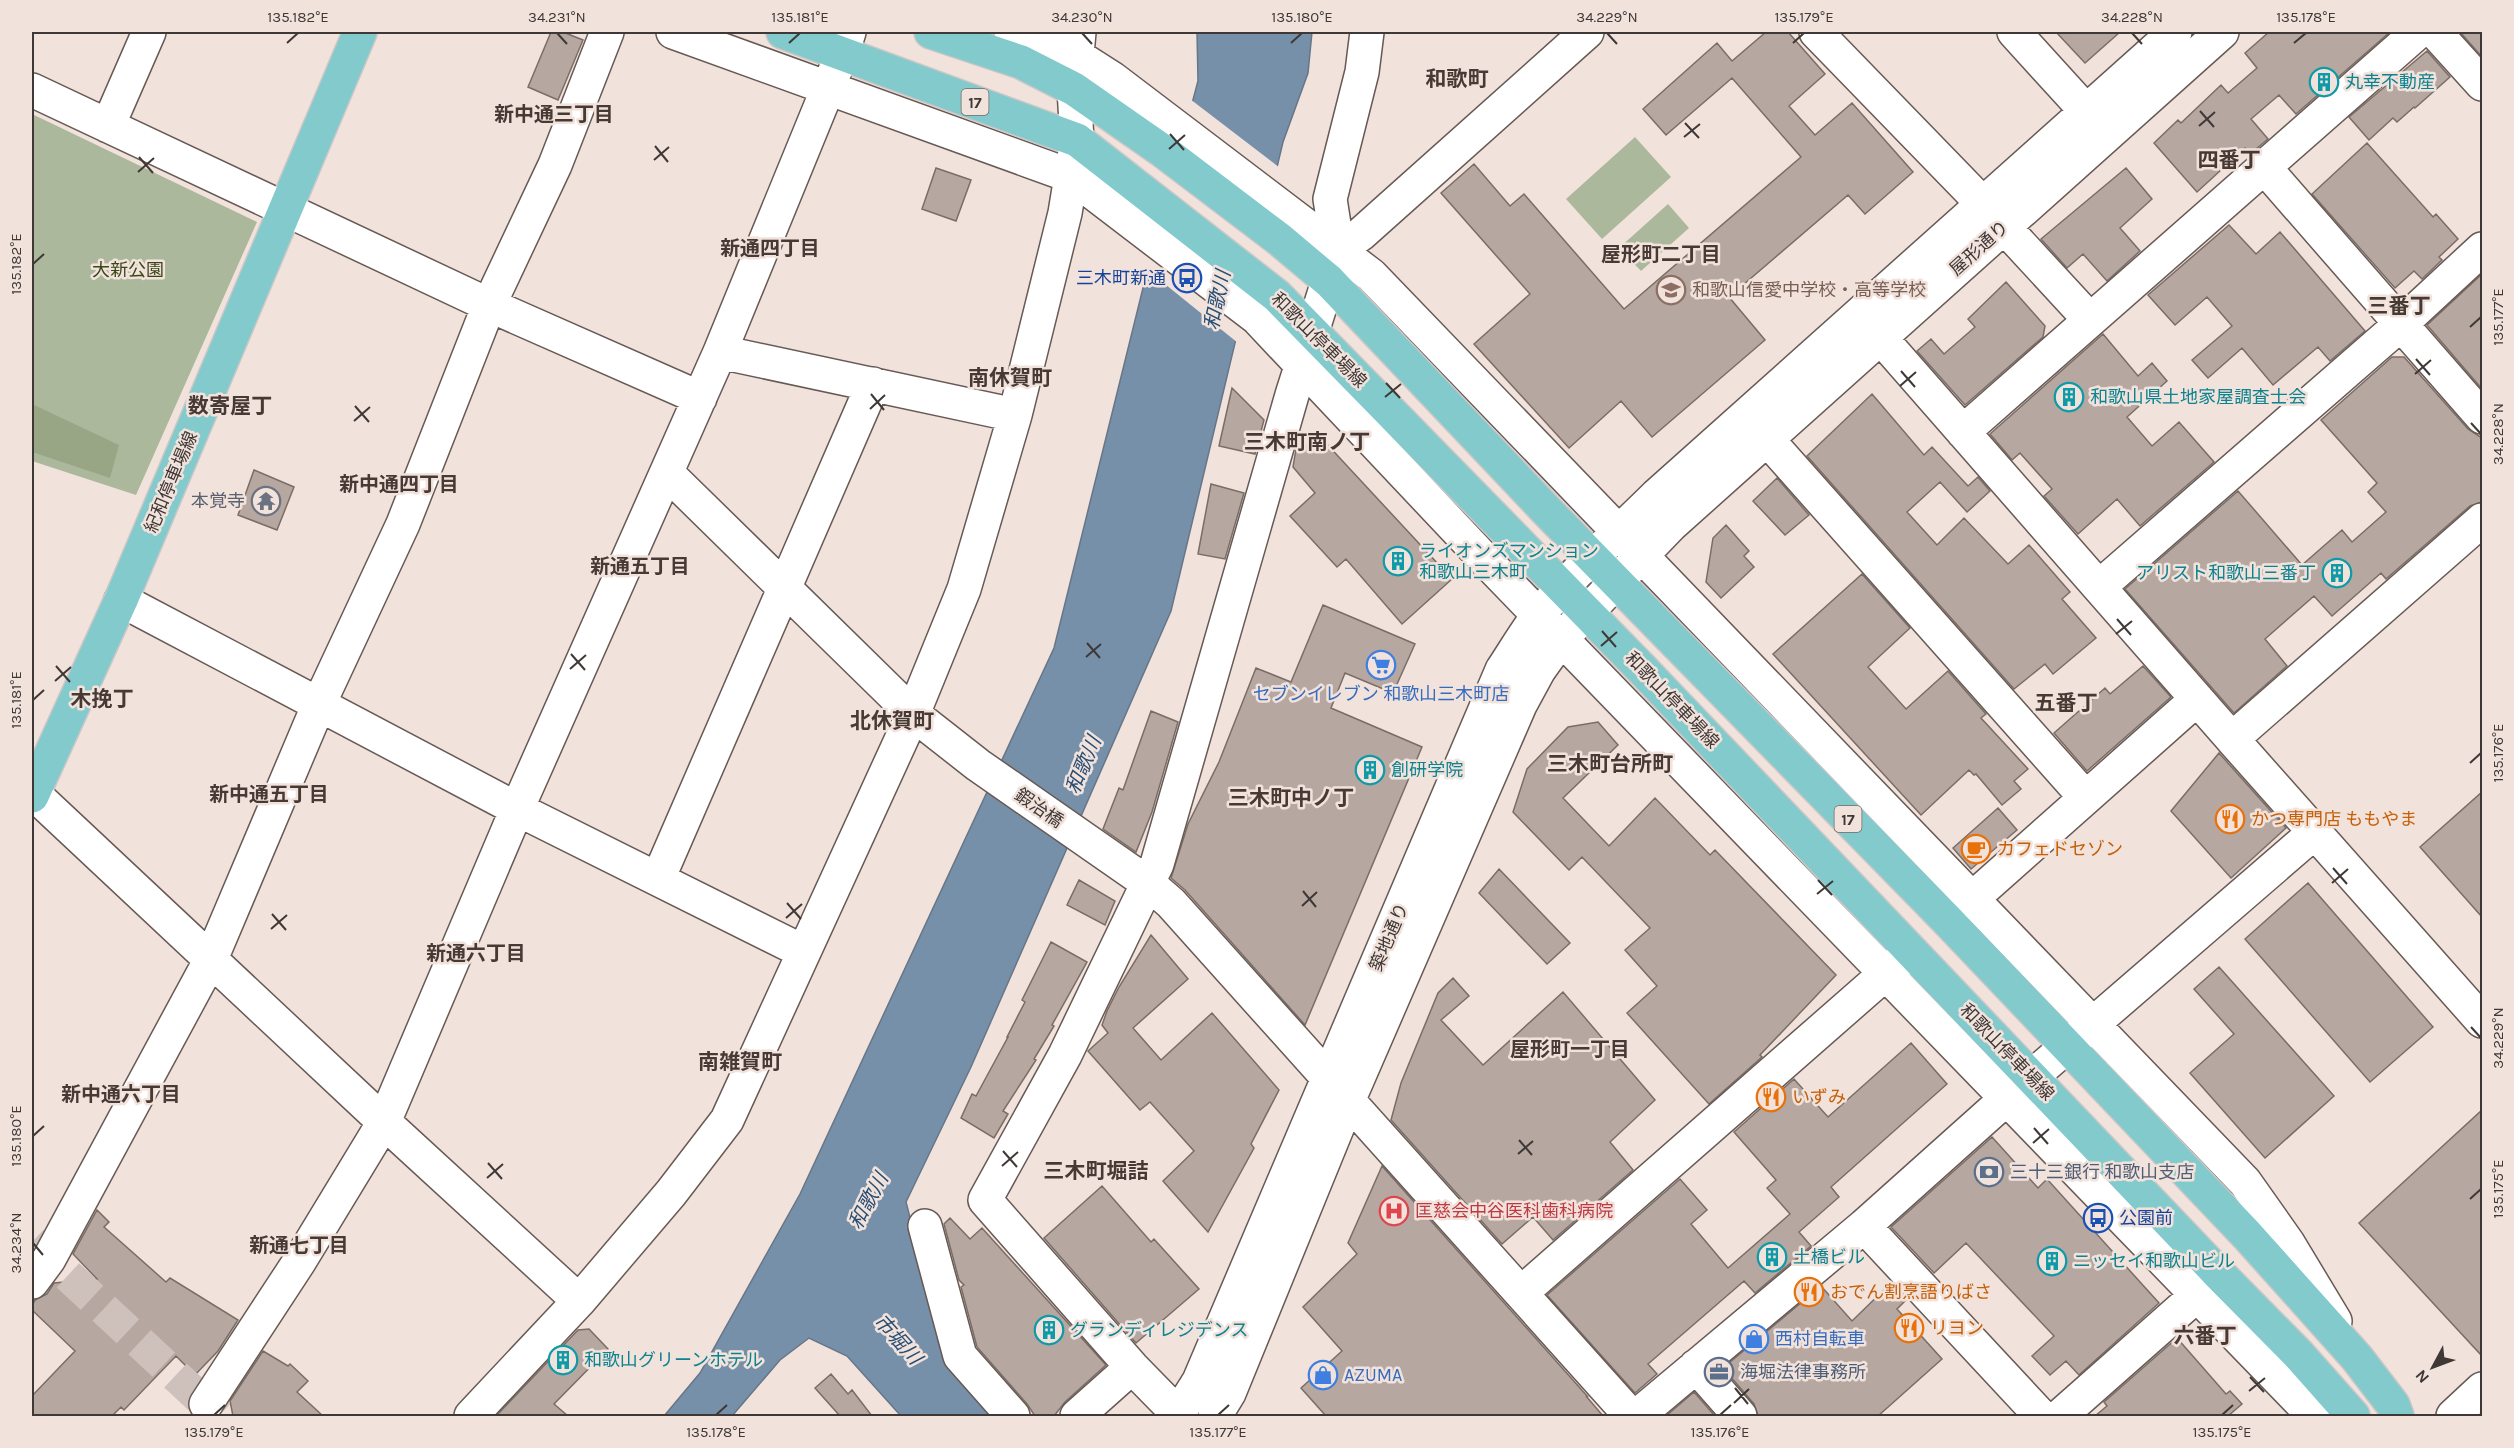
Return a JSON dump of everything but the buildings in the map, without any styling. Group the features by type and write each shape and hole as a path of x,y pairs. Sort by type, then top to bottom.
{"main road":[{"name":"紀和停車場線","path":"32,795 121,600 360,32"},
{"name":"和歌山停車場線","path":"783,32 845,43 1077,140 1266,286 1564,588 2031,1077 2208,1285 2298,1354 2353,1416"},
{"name":"17","path":"931,32 1021,62 1166,137 1283,225 1329,282 2247,1235 2357,1358 2393,1405 2397,1416"}],"street":[{"path":"108,126 149,32"},
{"path":"32,1282 49,1259 211,959 319,704 403,524 489,305 555,165 607,32"},
{"path":"673,32 1071,176 1257,318 1561,639 2006,1099 2208,1285 2314,1416"},
{"path":"1011,32 1078,44 1166,137"},
{"path":"1178,1416 985,1200 1065,1055 1157,864 1302,365 1338,250 1330,199 1362,72 1367,32"},
{"path":"1338,250 1361,234 1587,32"},
{"path":"1816,32 1993,214 2090,320"},
{"path":"2014,32 2086,111"},
{"name":"屋形通り","path":"1683,514 1880,337 2086,111 2175,32"},
{"name":"屋形通り","path":"1657,495 1993,214 2222,32"},
{"path":"1963,432 2418,32"},
{"path":"2435,32 2482,84"},
{"path":"206,1404 299,1263 384,1122 517,809 720,352 845,43"},
{"path":"471,1416 579,1300 671,1193 727,1120 914,714 964,589 1015,415 1065,213 1077,140 1074,89 1078,44"},
{"path":"32,90 489,305 700,398"},
{"path":"2264,167 2482,417"},
{"path":"1283,225 1338,250 1371,275 2245,1182 2288,1243 2357,1358"},
{"path":"2099,587 2401,324 2482,249"},
{"path":"1880,337 2482,1021"},
{"path":"720,352 1015,415"},
{"path":"658,879 873,384"},
{"path":"1766,438 2085,797"},
{"name":"鍜治橋","path":"668,473 914,714 978,765 1149,884 1171,903 1631,1416"},
{"name":"築地通り","path":"1178,1416 1199,1381 1520,705 1539,670 1561,639 1616,581 1630,544 1657,495"},
{"name":"築地通り","path":"1215,1416 1228,1393 1339,1089 1502,669 1539,615 1593,557 1630,544 1683,514"},
{"path":"2232,739 2482,520"},
{"path":"121,600 517,809 804,952"},
{"path":"1947,921 2197,699"},
{"path":"32,795 579,1300"},
{"path":"1637,1416 1864,1226 2031,1077 2315,832"},
{"path":"1521,1293 1911,951"},
{"path":"925,1226 960,1356 1013,1416"},
{"path":"1864,1226 2041,1416"},
{"path":"2060,1416 2208,1285"},
{"path":"1696,1366 1740,1416"},
{"path":"1077,1416 1132,1367"},
{"path":"2453,1416 2482,1389"}],"green space":[{"name":"大新公園","path":"32,114 257,222 136,495 32,461"},
{"path":"1635,137 1671,177 1602,239 1566,199"},
{"path":"1668,204 1689,228 1641,271 1619,248"},
{"path":"32,404 119,445 110,478 32,452"}],"water":[{"path":"1197,32 1312,32 1308,73 1283,142 1171,611 971,1067 906,1202 946,1358 995,1416 901,1416 847,1356 809,1338 780,1360 732,1416 664,1416 700,1373 800,1194 1054,648 1144,284 1198,81"}],"pier":[{"path":"1190,99 1280,168 1238,343 1145,268"}],"tunnel":[{"path":"32,1242 219,1416"}],"place":[{"name":"丸幸不動産","path":"2324,82"},
{"name":"三木町新通","path":"1187,278"},
{"name":"和歌山信愛中学校・高等学校","path":"1671,290"},
{"name":"和歌山県土地家屋調査士会","path":"2069,397"},
{"name":"本覚寺","path":"266,501"},
{"name":"ライオンズマンション 和歌山三木町","path":"1398,561"},
{"name":"アリスト和歌山三番丁","path":"2337,573"},
{"name":"セブンイレブン 和歌山三木町店","path":"1381,665"},
{"name":"創研学院","path":"1370,770"},
{"name":"かつ専門店 ももやま","path":"2230,819"},
{"name":"カフェドセゾン","path":"1976,849"},
{"name":"いずみ","path":"1771,1097"},
{"name":"三十三銀行 和歌山支店","path":"1989,1172"},
{"name":"匡慈会中谷医科歯科病院","path":"1394,1211"},
{"name":"公園前","path":"2098,1218"},
{"name":"土橋ビル","path":"1772,1257"},
{"name":"ニッセイ和歌山ビル","path":"2052,1261"},
{"name":"おでん割烹語りばさ","path":"1809,1292"},
{"name":"リヨン","path":"1909,1328"},
{"name":"グランディレジデンス","path":"1049,1330"},
{"name":"西村自転車","path":"1754,1339"},
{"name":"和歌山グリーンホテル","path":"563,1360"},
{"name":"海堀法律事務所","path":"1719,1372"},
{"name":"AZUMA","path":"1323,1375"}],"district":[{"name":"和歌町","path":"1457,79"},
{"name":"新中通三丁目","path":"554,114"},
{"name":"四番丁","path":"2229,160"},
{"name":"新通四丁目","path":"770,248"},
{"name":"屋形町二丁目","path":"1661,254"},
{"name":"三番丁","path":"2399,306"},
{"name":"南休賀町","path":"1010,378"},
{"name":"数寄屋丁","path":"230,406"},
{"name":"三木町南ノ丁","path":"1307,442"},
{"name":"新中通四丁目","path":"399,484"},
{"name":"新通五丁目","path":"640,566"},
{"name":"木挽丁","path":"102,699"},
{"name":"五番丁","path":"2066,703"},
{"name":"北休賀町","path":"892,721"},
{"name":"三木町台所町","path":"1610,764"},
{"name":"新中通五丁目","path":"269,794"},
{"name":"三木町中ノ丁","path":"1291,798"},
{"name":"新通六丁目","path":"476,953"},
{"name":"屋形町一丁目","path":"1570,1049"},
{"name":"南雑賀町","path":"740,1062"},
{"name":"新中通六丁目","path":"121,1094"},
{"name":"三木町堀詰","path":"1096,1171"},
{"name":"新通七丁目","path":"299,1245"},
{"name":"六番丁","path":"2205,1336"}],"water label":[{"name":"和歌川","path":"1217,300"},
{"name":"和歌川","path":"1083,765"},
{"name":"和歌川","path":"868,1201"},
{"name":"市堀川","path":"898,1339"}]}
